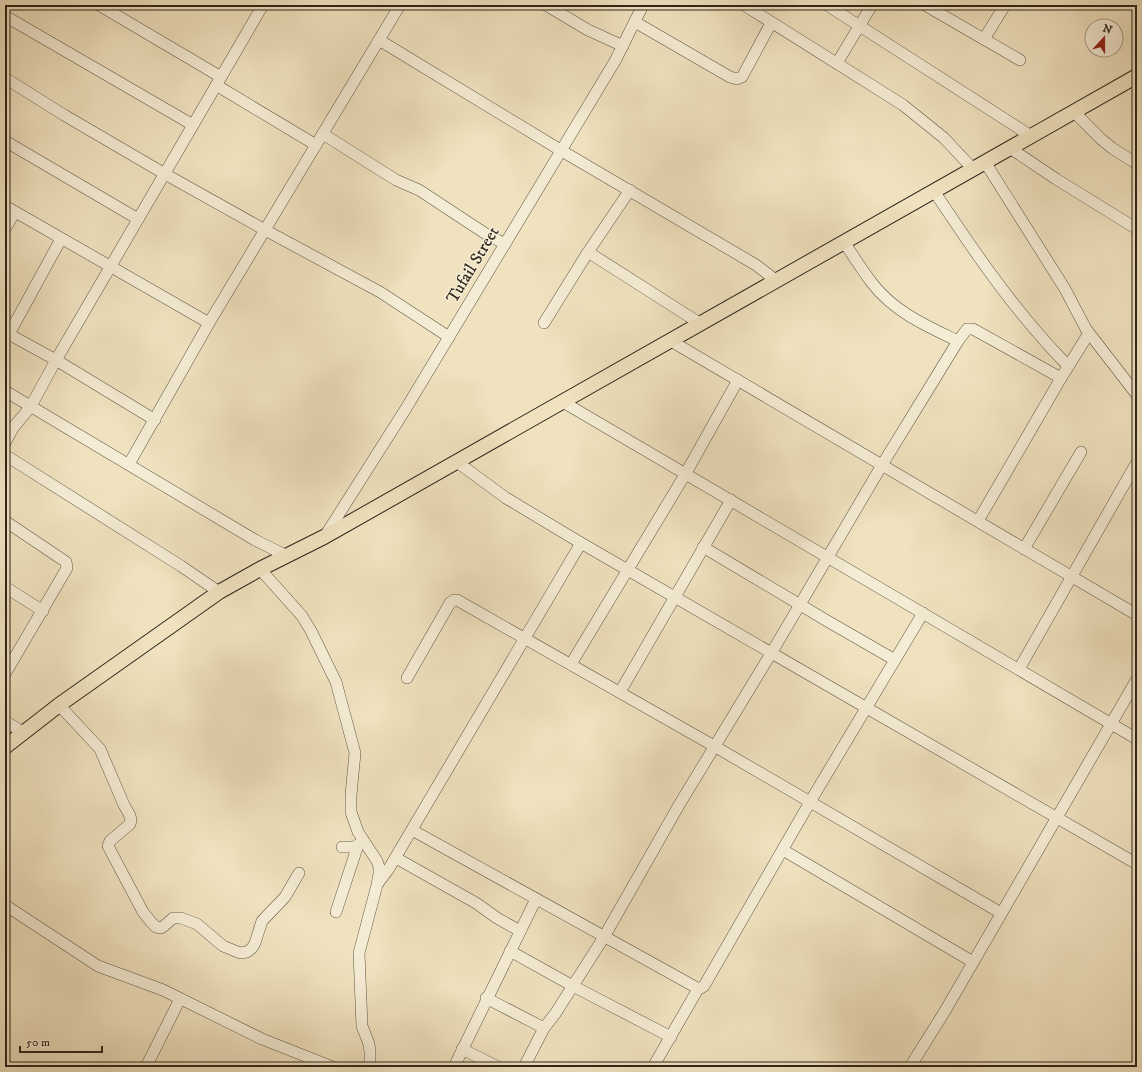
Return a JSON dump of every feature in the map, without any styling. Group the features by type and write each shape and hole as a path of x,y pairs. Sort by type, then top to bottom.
{"main road":[{"path":"5,747 59,705 219,592 260,569 324,538 1137,76"}],"street":[{"path":"99,5 316,145"},
{"path":"5,443 13,428 31,406 56,360 263,5"},
{"path":"129,464 209,323 400,5"},
{"path":"546,5 588,30 623,46"},
{"name":"Tufail Street","path":"324,538 405,410 562,151 615,61 643,5"},
{"path":"744,5 771,23 837,62 903,105 944,138 973,169"},
{"path":"827,5 1031,136"},
{"path":"837,62 872,5"},
{"path":"924,5 1020,60"},
{"path":"984,39 1005,5"},
{"path":"5,16 193,125"},
{"path":"635,22 730,77 737,79 742,77 771,23"},
{"path":"379,40 562,151 756,265 777,281"},
{"path":"5,78 64,115 165,174 380,292 449,337"},
{"path":"1074,112 1101,139 1137,164"},
{"path":"323,134 396,180 419,190 486,234 505,244"},
{"path":"5,141 138,219"},
{"path":"1010,148 1056,179 1137,229"},
{"path":"985,162 1065,289 1089,333 1137,395"},
{"path":"544,323 588,252 630,190"},
{"path":"934,191 967,241 1015,308 1068,366"},
{"path":"5,229 10,209 209,323"},
{"path":"61,239 7,333 56,360 155,420"},
{"path":"844,242 872,284 886,299 920,323 958,341"},
{"path":"588,252 701,324"},
{"path":"524,1067 544,1028 555,1014 604,937 714,746 958,341 969,328 973,329 1061,378"},
{"path":"978,521 1068,366 1089,333"},
{"path":"671,341 1137,615"},
{"path":"571,664 686,474 738,380"},
{"path":"5,391 255,540 287,556"},
{"path":"563,402 828,556 1137,739"},
{"path":"1024,548 1081,452"},
{"path":"5,455 181,566 219,592"},
{"path":"457,462 506,498 581,543 1137,864"},
{"path":"1019,669 1137,462"},
{"path":"620,692 731,500"},
{"path":"5,521 66,562 67,570 5,674"},
{"path":"377,885 396,858 581,543"},
{"path":"704,547 828,622 895,660"},
{"path":"260,569 302,616 311,631 336,682 355,753 351,794 351,812 361,843 377,861 379,874 359,953 362,1026 369,1044 370,1052 370,1063 368,1067"},
{"path":"5,587 43,611"},
{"path":"407,678 450,603 457,600 714,746 1001,913"},
{"path":"653,1067 698,989 704,986 810,802 923,613"},
{"path":"910,1067 973,962 1137,679"},
{"path":"59,705 100,750 128,813 131,820 130,824 110,841 108,846 143,912 156,927 161,928 172,918 181,918 197,924 223,946 240,953 247,952 255,943 262,920 284,897 299,873"},
{"path":"5,721 24,733"},
{"path":"412,830 698,989"},
{"path":"342,847 361,843"},
{"path":"336,912 361,843"},
{"path":"783,850 973,962"},
{"path":"396,858 476,903 497,918 520,931"},
{"path":"454,1067 486,998 536,899"},
{"path":"5,905 98,966 162,990 262,1039 333,1067"},
{"path":"510,951 573,986 671,1036"},
{"path":"486,998 544,1028"},
{"path":"146,1067 180,999"},
{"path":"462,1049 498,1067"}]}
